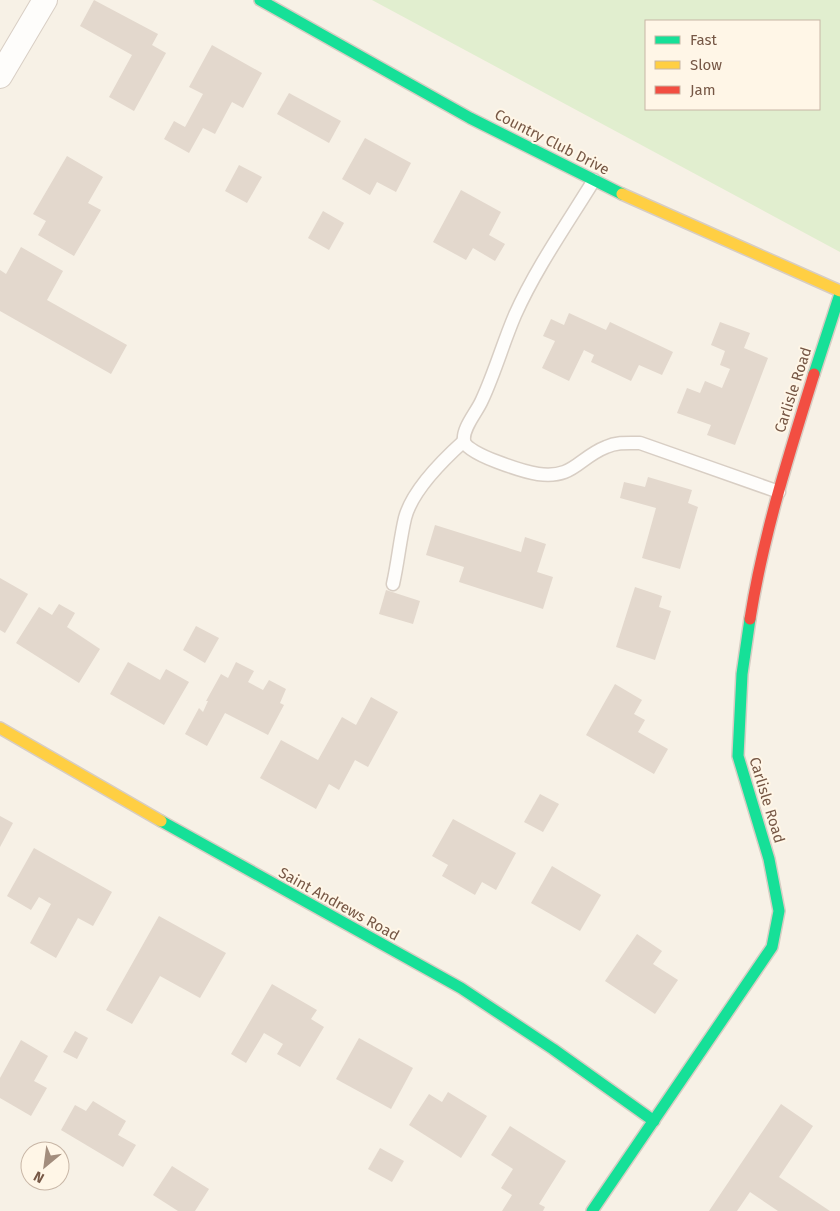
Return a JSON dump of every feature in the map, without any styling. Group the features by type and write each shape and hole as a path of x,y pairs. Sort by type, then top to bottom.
{"street":[{"path":"0,76 45,0"},
{"name":"Country Club Drive","path":"260,0 540,155 840,293"},
{"name":"Carlisle Road","path":"592,1211 772,947 779,912 769,859 738,756 742,674 752,608 789,453 840,293"},
{"name":"Saint Andrews Road","path":"0,728 240,867 461,988 553,1049 654,1121"}],"lane":[{"path":"594,180 538,272 516,314 482,400 465,432 464,441 468,449 477,454 537,474 558,475 571,471 605,447 622,443 640,443 779,492"},
{"path":"393,584 406,516 424,484 446,457 464,441"}],"green space":[{"path":"372,0 840,0 840,252"}],"building":[{"path":"94,0 158,34 152,45 166,53 134,111 109,97 132,55 80,26"},
{"path":"212,45 262,73 243,108 232,102 215,134 203,128 189,153 164,139 174,121 185,127 203,94 189,87"},
{"path":"289,93 341,121 329,143 277,114"},
{"path":"365,138 411,163 396,192 377,182 370,195 342,179"},
{"path":"67,156 103,177 88,203 101,210 74,256 38,235 46,221 33,214"},
{"path":"239,165 262,177 247,203 225,191"},
{"path":"461,190 501,212 489,235 505,244 495,261 473,248 466,260 433,242"},
{"path":"323,211 344,223 329,250 308,238"},
{"path":"21,247 63,271 47,300 127,345 111,374 0,311 0,270 6,274"},
{"path":"569,313 606,330 610,322 673,352 662,375 639,365 631,381 591,362 594,355 584,350 569,381 542,368 555,341 543,336 551,319 564,325"},
{"path":"720,322 750,333 744,348 768,358 735,445 707,435 711,425 677,413 687,388 700,393 705,381 722,388 730,369 720,365 725,351 711,345"},
{"path":"648,477 692,490 688,503 698,507 680,569 642,558 656,508 620,498 624,482 645,487"},
{"path":"435,525 521,552 525,537 546,544 537,572 553,577 543,609 459,582 464,567 426,555"},
{"path":"0,578 28,594 5,633 0,630"},
{"path":"635,587 662,596 659,607 671,611 655,660 616,647"},
{"path":"386,590 420,601 413,624 379,614"},
{"path":"59,604 75,613 67,627 100,649 79,683 16,643 39,607 52,615"},
{"path":"196,626 219,638 205,663 183,650"},
{"path":"128,662 160,680 166,669 189,682 164,725 110,694"},
{"path":"236,662 254,671 248,682 263,690 269,680 286,689 280,703 284,705 268,735 225,713 207,746 185,734 199,708 203,712 208,701 206,701 221,674 228,678"},
{"path":"615,684 642,700 634,714 645,720 638,732 668,749 654,774 586,735"},
{"path":"371,697 398,712 368,767 355,760 339,790 329,784 316,809 260,778 281,740 318,760 342,717 356,725"},
{"path":"540,794 559,804 543,832 524,822"},
{"path":"0,816 13,823 0,847"},
{"path":"453,819 516,853 496,890 482,882 475,895 442,876 448,865 432,856"},
{"path":"34,848 112,892 93,926 78,918 56,958 30,943 51,904 39,897 31,910 7,896"},
{"path":"552,866 601,895 580,931 531,903"},
{"path":"159,916 226,953 200,998 160,976 132,1024 106,1010"},
{"path":"637,934 662,951 653,964 678,980 655,1014 605,981"},
{"path":"272,984 317,1010 311,1019 324,1027 300,1067 277,1054 283,1044 264,1033 246,1063 231,1054"},
{"path":"75,1031 88,1038 77,1059 63,1052"},
{"path":"359,1038 413,1068 391,1109 336,1079"},
{"path":"21,1040 48,1056 34,1081 47,1088 31,1116 0,1098 0,1078"},
{"path":"448,1092 487,1116 461,1158 409,1125 429,1094 442,1102"},
{"path":"93,1101 126,1121 118,1135 136,1145 123,1167 61,1130 75,1105 86,1111"},
{"path":"781,1104 813,1126 779,1177 830,1211 778,1211 750,1192 737,1211 709,1211"},
{"path":"510,1126 566,1161 539,1204 545,1207 543,1211 502,1211 512,1195 501,1188 513,1169 491,1155"},
{"path":"380,1148 404,1161 392,1182 368,1169"},
{"path":"172,1166 209,1189 195,1211 178,1211 153,1195"}],"traffic: fast":[{"path":"260,0 470,118 622,194"},
{"path":"814,374 840,294"},
{"path":"592,1211 772,947 779,911 769,859 738,756 742,674 750,619"},
{"path":"161,821 461,988 553,1049 654,1121"}],"traffic: slow":[{"path":"622,194 840,291"},
{"path":"0,728 161,821"}],"traffic: jam":[{"path":"750,619 769,526 814,374"}]}
